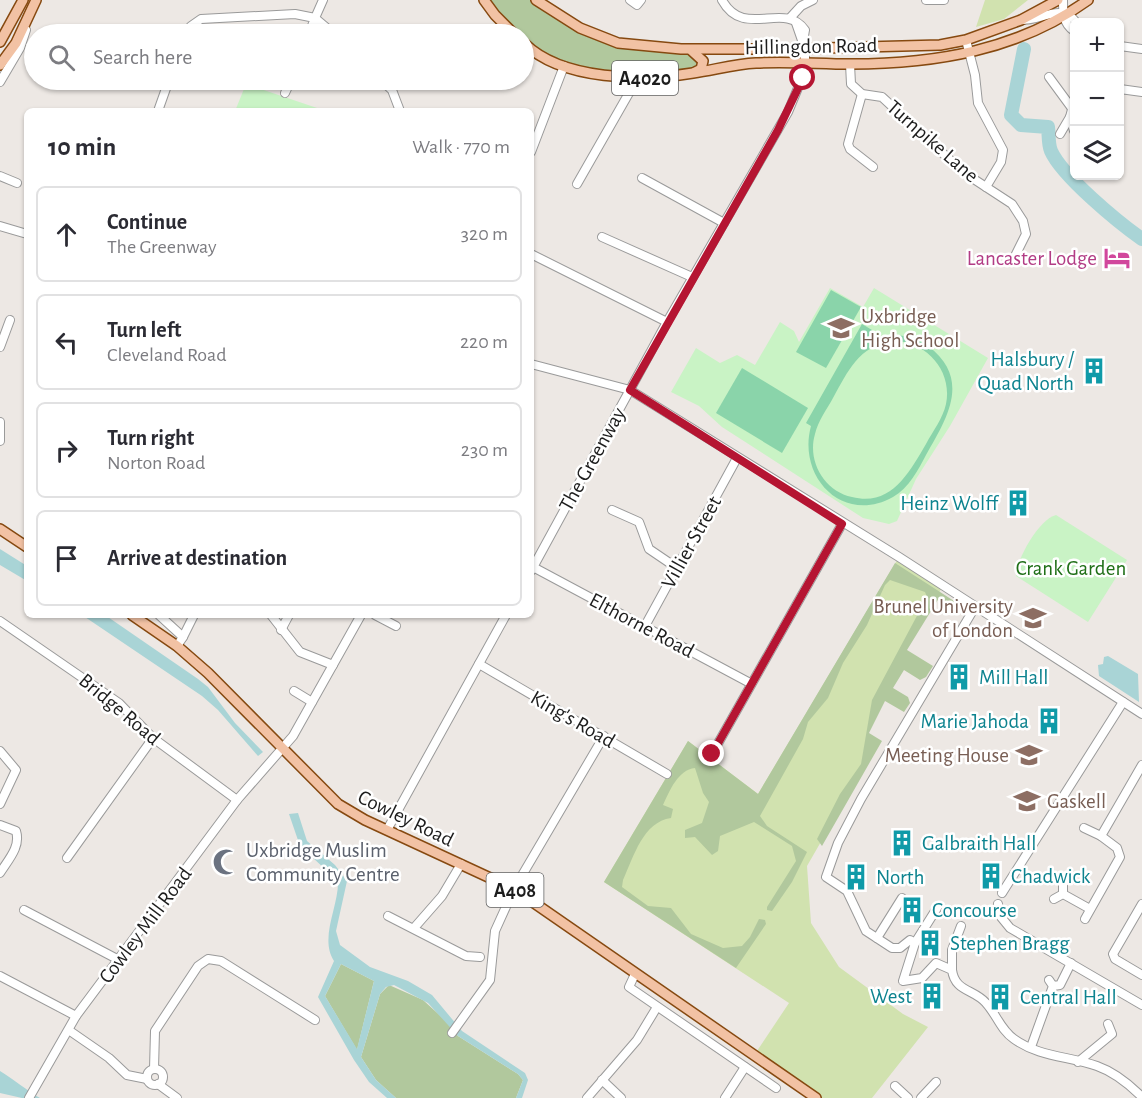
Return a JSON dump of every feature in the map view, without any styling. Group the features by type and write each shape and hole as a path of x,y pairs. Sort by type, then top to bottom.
{"main road":[{"path":"0,42 23,0"},
{"path":"26,24 36,0"},
{"path":"484,0 505,24"},
{"name":"Hillingdon Road","path":"536,0 580,28 618,43 681,49 804,45 893,49 940,45 966,40 1021,20"},
{"name":"A4020","path":"1021,20 1058,0"},
{"name":"A4020","path":"1064,16 1088,0"},
{"name":"Hillingdon Road","path":"534,49 564,66 637,79 691,74 752,63 899,62 969,53 1032,33 1064,16"},
{"path":"0,65 24,27"},
{"name":"A4020","path":"681,49 697,53 704,61 701,69 691,74"},
{"path":"0,529 24,545"},
{"name":"Cowley Road","path":"136,618 177,646 208,673 338,804 387,830 514,889 816,1098"}],"street":[{"path":"313,24 323,0"},
{"path":"630,0 639,3"},
{"path":"722,0 731,13 744,19 778,15 793,20 804,45"},
{"path":"793,20 801,6 813,0"},
{"path":"929,1 944,0"},
{"path":"1064,0 1064,16 1070,28"},
{"path":"1021,20 1054,12 1073,18"},
{"path":"193,24 201,19 295,14 315,18 322,24"},
{"path":"28,24 30,17"},
{"path":"0,82 20,48 24,36"},
{"path":"966,40 978,103 1003,150 1001,162 986,187"},
{"name":"The Greenway","path":"534,565 667,322 788,112 803,78 804,45"},
{"path":"1124,47 1142,49"},
{"path":"850,64 851,84 862,93 849,144 850,149 873,167"},
{"path":"534,144 564,66"},
{"path":"1049,77 1070,101"},
{"path":"577,184 637,79"},
{"path":"1124,89 1142,92"},
{"path":"159,108 165,90"},
{"path":"392,90 399,108"},
{"name":"Turnpike Lane","path":"862,93 882,97 963,172 1012,204 1023,221 1024,240 1015,256"},
{"path":"1060,134 1070,117"},
{"path":"0,176 17,183"},
{"path":"642,178 724,223"},
{"path":"0,226 24,233"},
{"path":"602,237 693,277"},
{"path":"534,256 667,322"},
{"path":"0,347 10,320"},
{"path":"534,365 630,390 1142,714"},
{"path":"0,422 0,441"},
{"name":"Villier Street","path":"645,626 737,458"},
{"path":"612,510 639,522 649,549 677,568"},
{"path":"712,754 750,683 842,524"},
{"name":"Elthorne Road","path":"534,570 645,626 750,683"},
{"path":"915,942 910,940 900,948 892,948 866,931 847,891 826,877 838,843 861,799 975,607"},
{"path":"162,618 183,637"},
{"path":"177,646 192,618"},
{"path":"273,618 300,652 333,665"},
{"path":"281,630 287,618"},
{"name":"Cowley Mill Road","path":"31,1094 70,1031 76,1016 237,800 283,748 359,618"},
{"path":"381,618 396,626"},
{"path":"387,830 504,618"},
{"name":"Bridge Road","path":"0,621 119,703 153,738 237,800"},
{"name":"King's Road","path":"479,664 667,774"},
{"path":"294,691 312,702"},
{"path":"1002,893 1123,702"},
{"path":"452,1033 490,980 495,932 514,889 604,736"},
{"path":"67,858 153,738"},
{"path":"0,751 16,770 0,804"},
{"path":"1101,836 1141,769"},
{"path":"0,825 16,831 18,845 0,873"},
{"path":"1084,828 1101,836 1117,848 1120,858 1085,919"},
{"path":"414,928 442,896 461,864"},
{"path":"1063,884 1063,894"},
{"path":"1063,894 1090,909"},
{"path":"1054,899 1063,894"},
{"path":"878,938 902,898"},
{"path":"998,904 1001,917 1010,928 1142,1005"},
{"path":"1142,904 1113,955 1115,959 1142,975"},
{"path":"903,981 915,942 938,908"},
{"path":"24,910 119,960"},
{"path":"388,916 466,956 480,957"},
{"path":"961,926 952,950 954,980 963,990 985,1002 1001,1029 1016,1040 1058,1058 1097,1066 1128,1082 1142,1096"},
{"path":"154,1069 155,1031 198,966 208,959 221,961 315,1020"},
{"path":"895,985 903,981 922,978 936,963 952,970"},
{"path":"1030,1047 1051,983 1059,985 1071,963"},
{"path":"635,974 629,987 776,1088"},
{"path":"0,976 76,1016"},
{"path":"587,1098 637,1040 657,1007"},
{"path":"1078,1062 1112,1034 1108,1024"},
{"path":"70,1031 109,1058 127,1075 147,1078 152,1085 158,1084 177,1098"},
{"path":"761,1077 769,1065"},
{"path":"725,1098 745,1066"},
{"path":"147,1078 148,1073 154,1069"},
{"path":"154,1069 162,1075 158,1084"},
{"path":"602,1080 621,1098"},
{"path":"921,1098 936,1082"},
{"path":"895,1086 908,1098"}],"green space":[{"path":"484,0 536,0 618,43 697,53 701,69 637,79 577,70 534,48 534,24 505,24"},
{"path":"985,0 1028,0 1004,19 976,27"},
{"path":"244,90 264,90 317,108 236,108"},
{"path":"830,288 863,307 874,288 988,358 950,426 916,479 897,521 889,524 863,518 722,427 699,406 671,392 696,348 720,363 737,355 755,365 780,322 794,331 799,342"},
{"path":"831,290 861,307 826,368 796,352"},
{"path":"862,324 872,330 864,345 888,336 913,338 928,346 941,359 949,372 952,385 947,413 920,467 899,493 875,504 857,505 841,500 828,491 818,478 811,463 808,445 811,426 806,423","holes":["892,341 904,342 925,352 941,369 947,391 943,414 913,466 897,485 878,497 866,499 842,494 826,482 816,464 813,444 818,424 850,369 863,354 881,344"]},
{"path":"742,368 808,408 782,453 716,413"},
{"name":"Crank Garden","path":"1056,515 1127,560 1088,622 1016,576 1020,560 1030,541 1049,518"},
{"path":"899,557 943,586 872,704 860,774 807,866 811,923 839,967 903,1014 928,1027 872,1098 817,1098 755,1054 789,1003 604,882 688,741 758,794"},
{"path":"895,563 968,610 966,614 939,598 907,650 933,666 926,677 920,680 904,670 893,688 908,697 910,703 904,712 885,701 869,733 882,741 822,846 817,839 840,794 861,764 872,700 927,597 925,592 890,580 885,585 867,625 843,663 828,698 808,722 803,739 760,816 767,826 807,852 792,882 772,911 767,910 767,907 796,861 792,846 754,822 720,836 718,851 712,855 695,837 685,838 685,830 702,823 709,802 703,793 695,768 684,773 675,782 663,805 673,809 671,818 661,821 646,833 623,880 622,887 648,906 671,908 691,934 723,948 742,946 750,937 759,919 765,920 766,924 736,968 604,882 688,741 758,794"},
{"path":"341,964 374,981 357,1050 325,996"},
{"path":"389,985 423,1000 445,1020 458,1036 518,1074 523,1080 516,1098 396,1098 376,1080 361,1057 380,994"}],"water":[{"path":"0,549 24,564 24,579 0,565"},
{"path":"86,618 109,618 198,679 208,687 235,723 263,752 258,756 218,710 202,696"},
{"path":"1108,656 1138,674 1139,702 1099,676 1098,665 1103,664 1104,657"},
{"path":"298,813 307,841 335,865 347,881 336,931 340,945 370,967 408,981 432,995 462,1031 525,1073 528,1080 522,1098 516,1098 523,1080 518,1074 458,1036 428,1003 394,985 386,987 380,994 361,1057 376,1080 396,1098 387,1098 369,1082 318,997 334,961 328,942 338,881 300,846 289,814","holes":["341,964 374,981 357,1049 325,996"]},
{"path":"0,1071 40,1098 22,1098 0,1093"}],"waterway":[{"path":"1024,49 1011,115 1021,125 1048,127 1051,151 1067,173 1106,211 1142,239"}],"place":[{"name":"Lancaster Lodge","path":"1117,258"},
{"name":"Uxbridge High School","path":"841,328"},
{"name":"Halsbury / Quad North","path":"1094,371"},
{"name":"Heinz Wolff","path":"1018,503"},
{"name":"Brunel University of London","path":"1033,618"},
{"name":"Mill Hall","path":"959,677"},
{"name":"Marie Jahoda","path":"1049,721"},
{"name":"Meeting House","path":"1029,755"},
{"name":"Gaskell","path":"1027,801"},
{"name":"Galbraith Hall","path":"902,843"},
{"name":"Uxbridge Muslim Community Centre","path":"226,862"},
{"name":"Chadwick","path":"991,876"},
{"name":"North","path":"856,877"},
{"name":"Concourse","path":"912,910"},
{"name":"Stephen Bragg","path":"930,943"},
{"name":"West","path":"932,996"},
{"name":"Central Hall","path":"1000,997"}],"route":[{"path":"712,754 750,683 842,524 630,390 788,112 803,78"}]}
